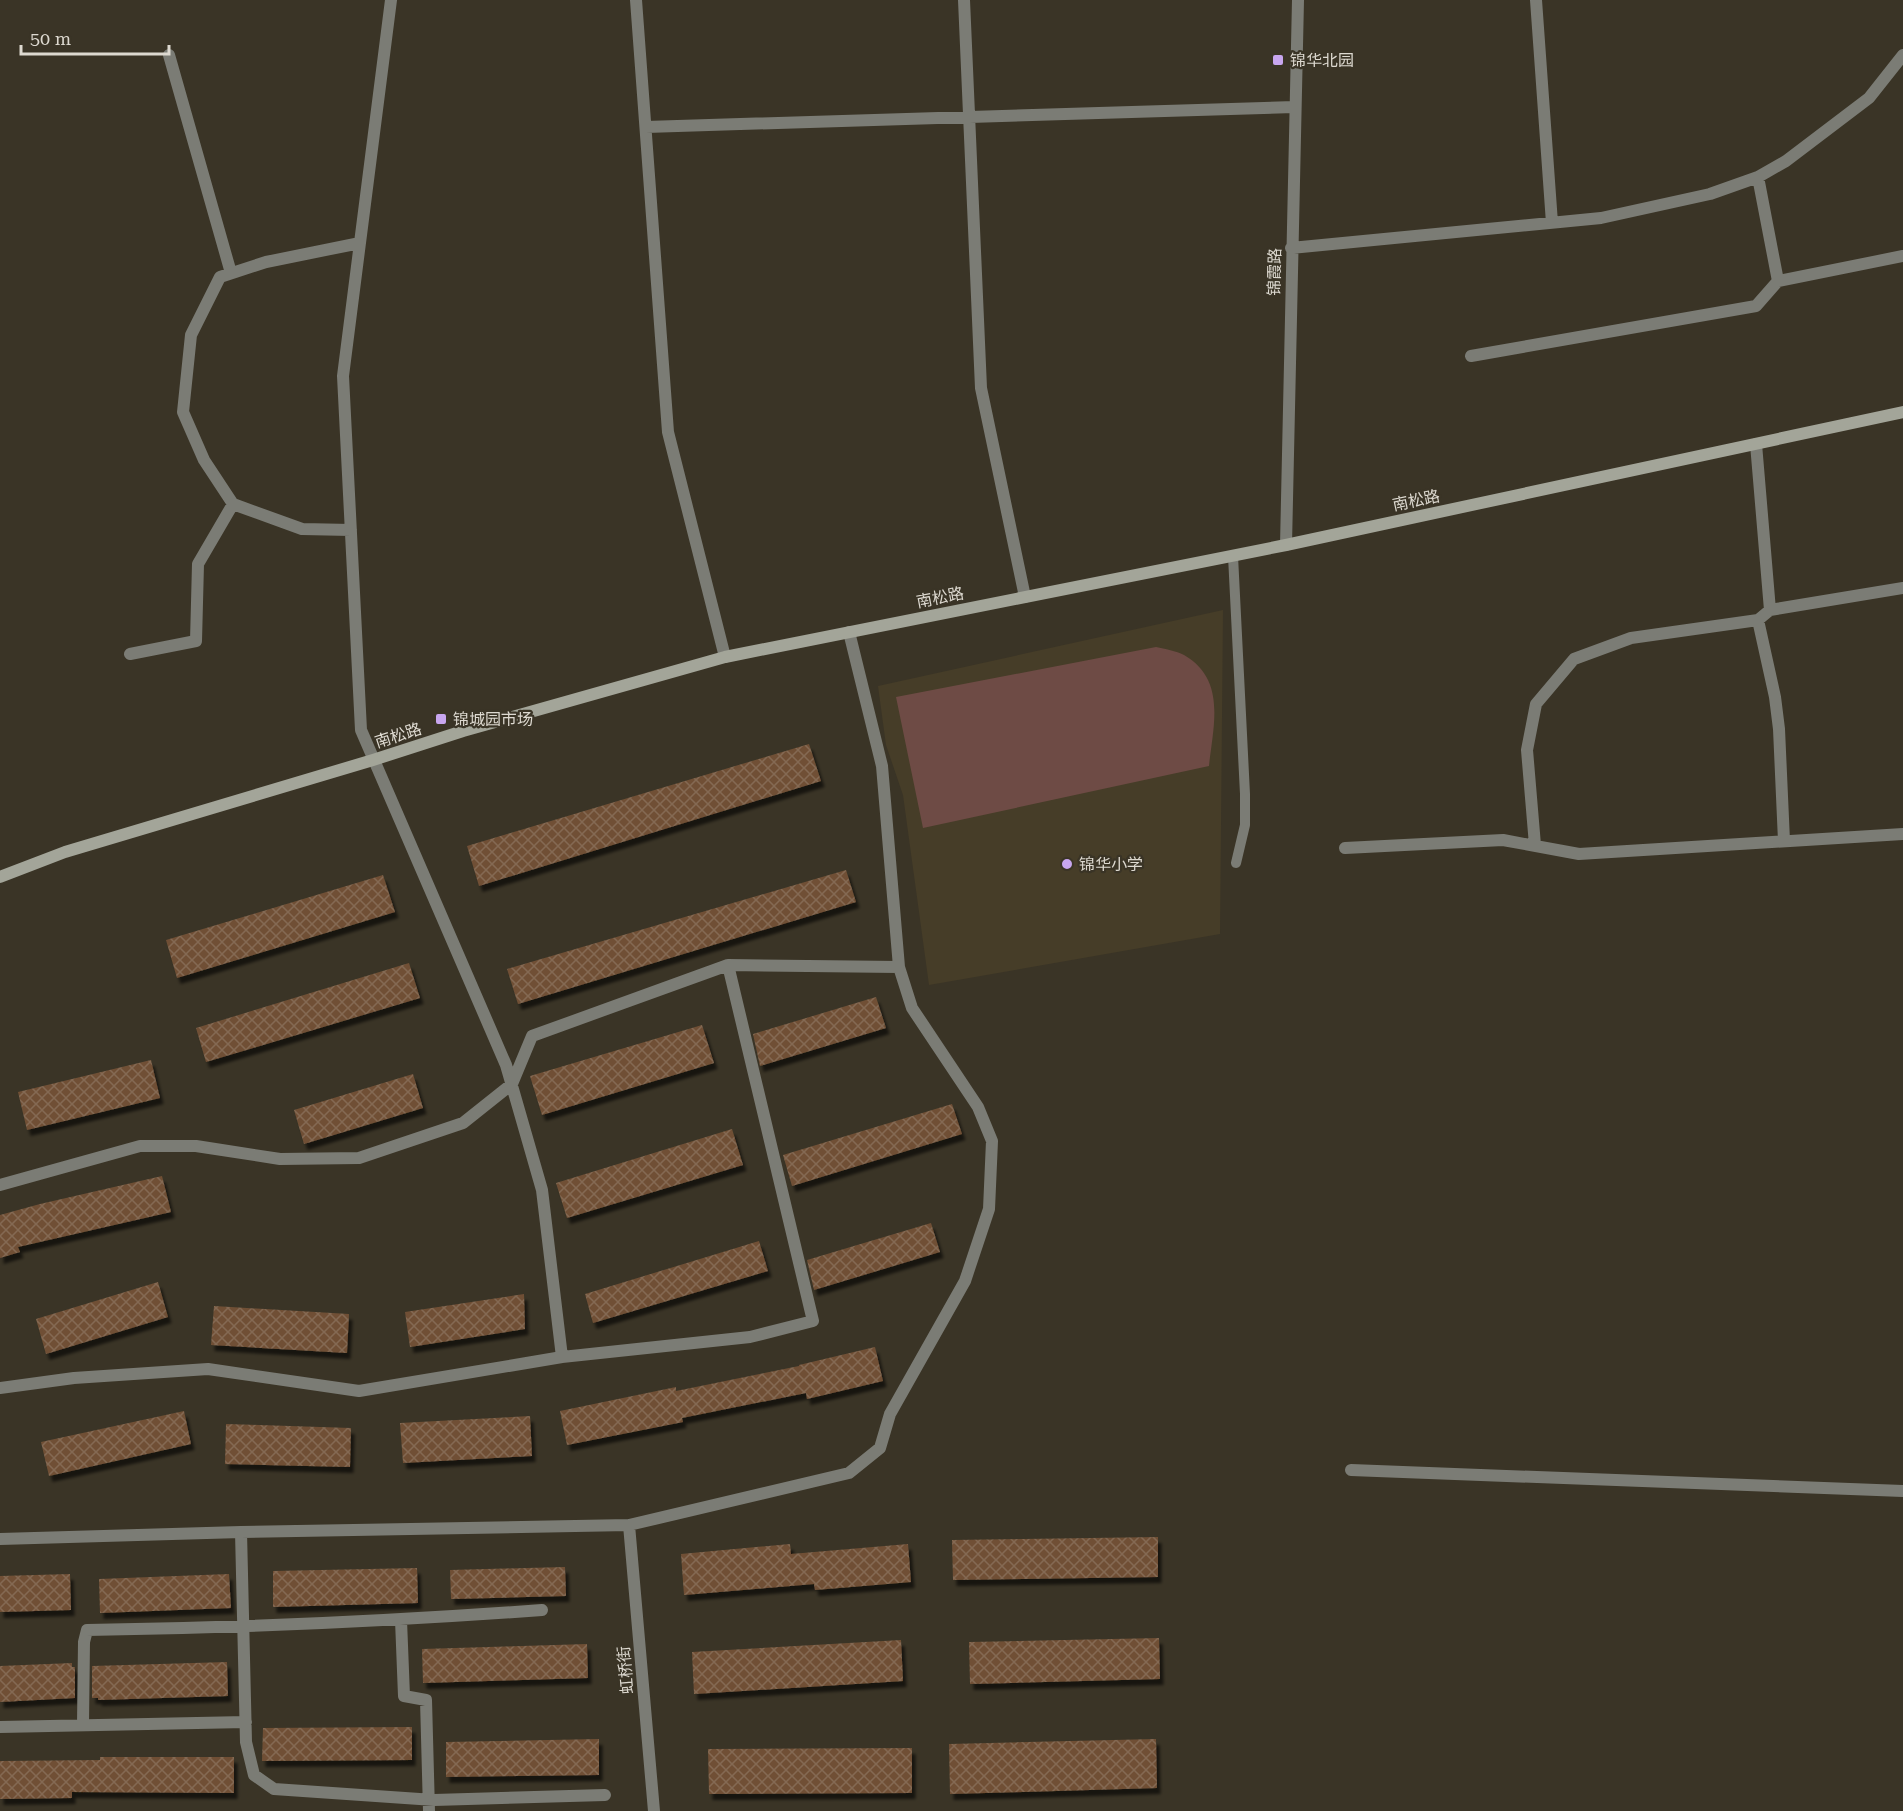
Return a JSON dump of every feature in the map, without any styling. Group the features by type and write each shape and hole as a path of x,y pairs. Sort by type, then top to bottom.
{"street":[{"path":"391,0 343,376 361,730 506,1065 542,1190 562,1357"},
{"path":"636,0 668,432 725,657"},
{"path":"964,0 981,388 1025,597"},
{"name":"锦霞路","path":"1286,545 1298,0"},
{"path":"1536,0 1552,223"},
{"path":"170,55 231,273"},
{"path":"1291,248 1601,218 1710,194 1758,177 1786,160 1869,98 1903,55"},
{"path":"646,127 1294,107"},
{"path":"1758,177 1778,281"},
{"path":"351,531 302,529 233,504 204,460 183,412 191,334 220,277 266,262 360,243"},
{"path":"1471,356 1756,306 1778,281 1903,256"},
{"name":"南松路","path":"0,877 65,852 463,731 725,657 1286,545 1903,412"},
{"path":"1755,444 1770,610"},
{"path":"130,654 196,641 198,564 233,504"},
{"path":"1535,845 1527,750 1536,704 1574,659 1631,638 1758,620 1770,610 1903,588"},
{"path":"1758,620 1775,697 1779,729 1784,841"},
{"path":"0,1539 241,1532 629,1526 849,1473 880,1448 890,1414 965,1281 989,1209 993,1141 978,1107 912,1008 899,967 882,766 849,632"},
{"path":"1345,848 1503,840 1579,854 1903,834"},
{"path":"0,1185 140,1146 196,1146 280,1159 359,1158 463,1123 512,1084 532,1036 728,965 899,967"},
{"path":"0,1388 74,1378 208,1369 359,1391 562,1357 750,1337 813,1321 728,965"},
{"path":"1351,1470 1903,1491"},
{"name":"虹桥街","path":"629,1526 654,1811"},
{"path":"241,1532 246,1742 254,1774 274,1789 429,1805 605,1795"},
{"path":"83,1724 84,1642 87,1630 244,1628 542,1610"},
{"path":"401,1620 404,1696 426,1700 429,1805"},
{"path":"0,1726 246,1722"}],"lane":[{"path":"1233,556 1245,794 1245,825 1236,863"}],"shaded area":[{"name":"锦华小学","path":"1223,610 1220,934 929,985 903,795 886,745 878,686"},
{"path":"1156,647 1184,655 1198,665 1207,677 1214,705 1209,766 923,828 896,697"}],"building":[{"path":"809,744 821,781 479,886 467,846"},
{"path":"846,870 856,902 518,1004 507,969"},
{"path":"383,875 395,912 177,978 166,940"},
{"path":"409,963 420,998 206,1062 196,1028"},
{"path":"876,997 886,1028 760,1066 753,1034"},
{"path":"702,1025 714,1063 542,1115 530,1076"},
{"path":"151,1060 160,1098 27,1130 18,1092"},
{"path":"413,1074 423,1108 304,1144 294,1110"},
{"path":"952,1104 962,1134 792,1186 783,1155"},
{"path":"732,1129 743,1165 567,1218 556,1183"},
{"path":"162,1176 171,1212 18,1247 20,1252 0,1258 0,1215"},
{"path":"931,1223 940,1252 814,1290 807,1260"},
{"path":"759,1241 768,1271 593,1323 585,1294"},
{"path":"158,1282 168,1317 46,1354 36,1319"},
{"path":"524,1294 525,1329 410,1347 405,1312"},
{"path":"214,1306 349,1314 347,1353 211,1345"},
{"path":"875,1347 883,1381 807,1399 806,1393 682,1418 683,1422 567,1445 560,1411 676,1387 676,1391 799,1366"},
{"path":"184,1411 191,1444 49,1476 41,1442"},
{"path":"530,1416 532,1456 403,1463 400,1423"},
{"path":"226,1424 351,1428 350,1467 225,1464"},
{"path":"1158,1537 1158,1577 953,1580 952,1540"},
{"path":"790,1544 791,1554 908,1544 911,1582 815,1590 814,1584 684,1595 681,1554"},
{"path":"565,1567 566,1596 451,1599 450,1570"},
{"path":"417,1568 418,1603 273,1607 273,1571"},
{"path":"70,1574 71,1610 0,1612 0,1576"},
{"path":"229,1574 231,1608 100,1613 99,1579"},
{"path":"1159,1638 1160,1679 970,1684 969,1642"},
{"path":"901,1640 903,1681 694,1694 692,1652"},
{"path":"587,1644 588,1678 423,1683 422,1649"},
{"path":"227,1662 228,1696 98,1700 98,1698 92,1698 92,1666"},
{"path":"72,1663 72,1667 75,1667 75,1698 0,1702 0,1666"},
{"path":"412,1727 412,1760 262,1761 263,1728"},
{"path":"599,1739 599,1775 446,1777 446,1742"},
{"path":"1156,1739 1157,1788 950,1794 949,1744"},
{"path":"912,1748 912,1793 709,1794 708,1749"},
{"path":"100,1757 234,1757 234,1793 72,1792 72,1798 0,1799 0,1761 100,1760"}],"place":[{"name":"锦华北园","path":"1278,60"},
{"name":"锦城园市场","path":"441,719"},
{"name":"锦华小学","path":"1067,864"}]}
